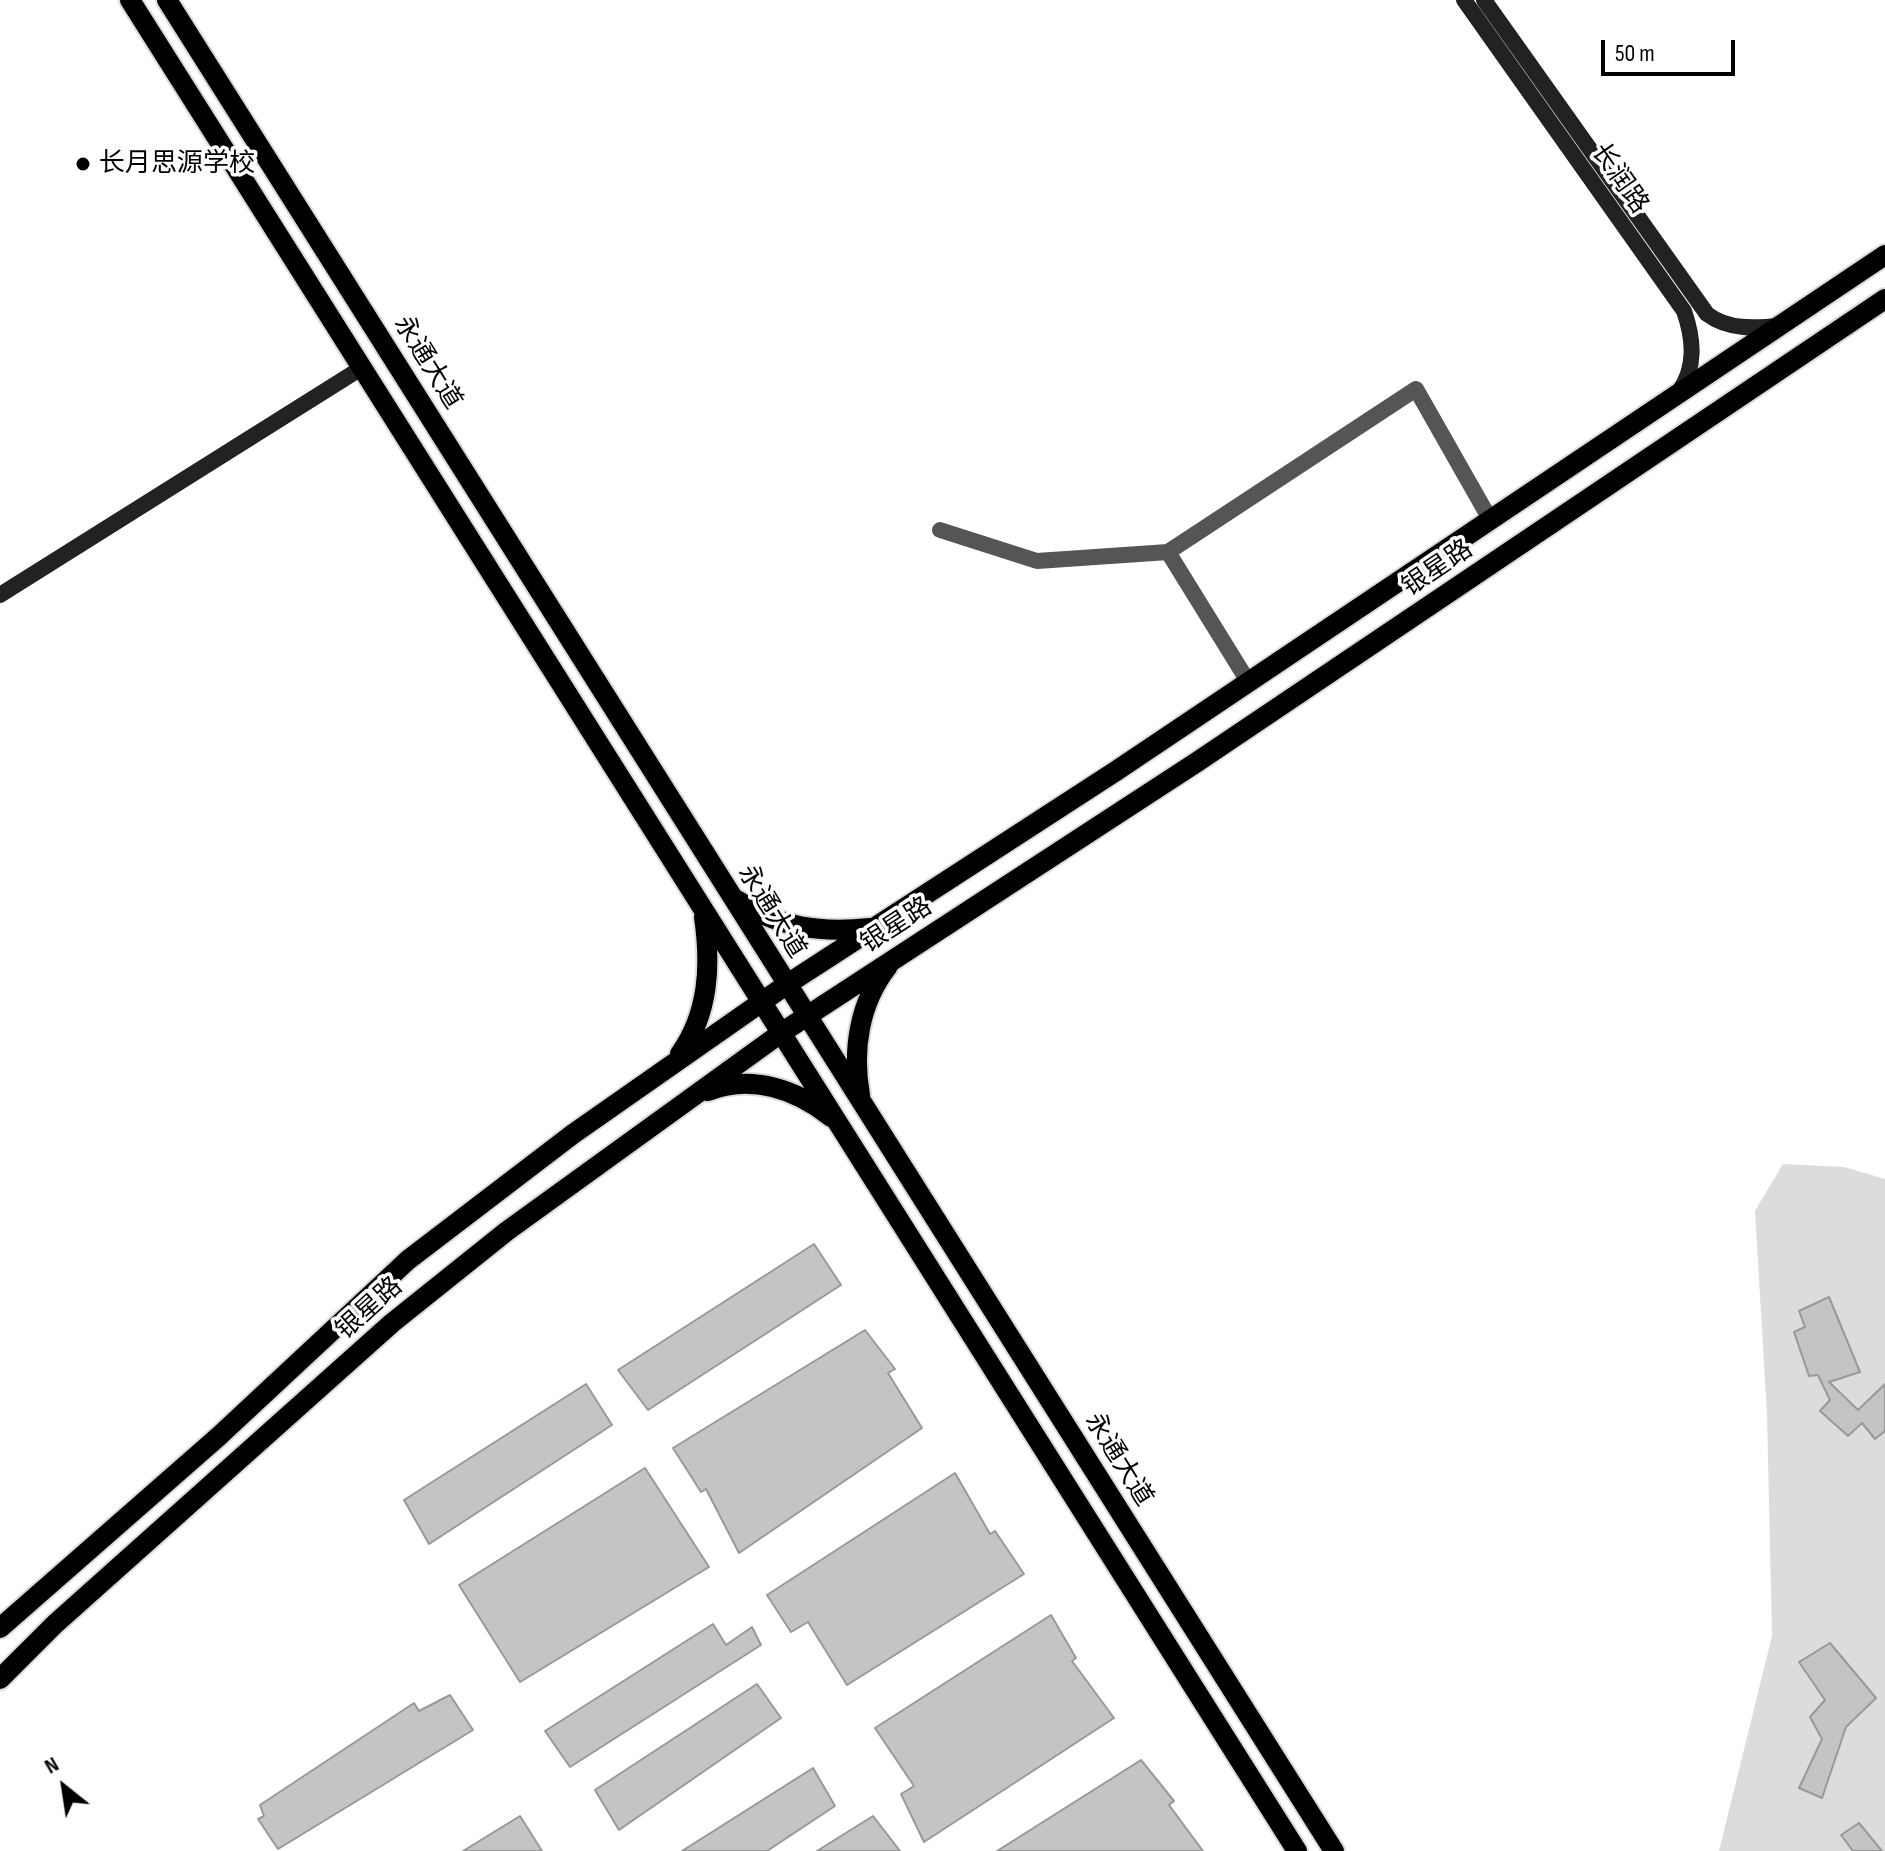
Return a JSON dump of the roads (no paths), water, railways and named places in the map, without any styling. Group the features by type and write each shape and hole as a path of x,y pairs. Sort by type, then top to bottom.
{"main road":[{"path":"130,0 1297,1851"},
{"name":"永通大道","path":"167,0 1334,1851"},
{"name":"长润路","path":"1464,0 1684,311 1692,356 1689,374 1676,396"},
{"name":"长润路","path":"1484,0 1707,314 1718,323 1735,327 1781,326"},
{"name":"银星路","path":"0,1628 218,1437 408,1260 477,1204 762,1001 1249,683 1885,255"},
{"name":"银星路","path":"0,1679 55,1624 392,1323 507,1231 806,1016 1197,762 1885,299"},
{"path":"0,595 363,367"},
{"path":"730,896 764,916 798,928 821,931 874,927"},
{"path":"672,1064 695,1030 706,989 708,948 703,909"},
{"path":"863,1106 857,1077 858,1035 870,996 893,960"},
{"path":"689,1098 715,1088 753,1083 792,1093 838,1123"}],"street":[{"path":"940,530 1037,561 1168,552 1416,389 1491,521"},
{"path":"1168,552 1249,683"}],"place":[{"name":"长月思源学校","path":"83,164"}]}
